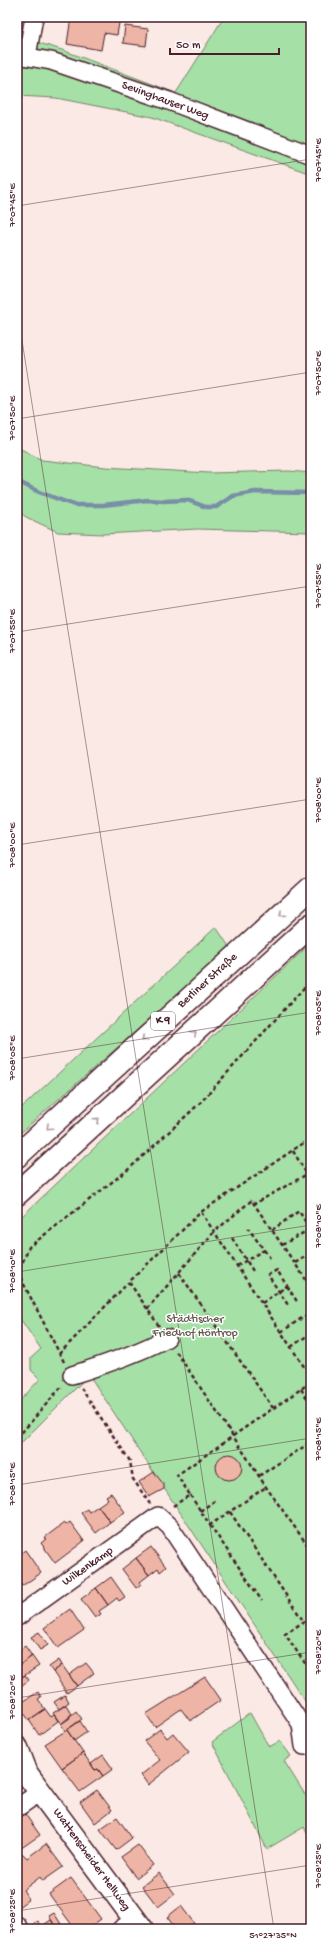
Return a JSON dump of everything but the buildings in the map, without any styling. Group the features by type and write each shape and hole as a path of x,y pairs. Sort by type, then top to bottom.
{"main road":[{"name":"Berliner Straße","path":"17,1156 311,888"},
{"name":"K 9","path":"17,1194 311,926"},
{"name":"Wattenscheider Hellweg","path":"17,1748 22,1770 40,1792 133,1926"}],"street":[{"path":"22,56 34,17"},
{"name":"Sevinghauser Weg","path":"22,56 51,61 169,101 311,155"},
{"path":"72,1375 112,1362 167,1338"},
{"path":"158,1516 170,1527 301,1724 304,1746"},
{"name":"Wilkenkamp","path":"17,1617 158,1516"},
{"path":"17,1808 40,1792"},
{"path":"17,1925 19,1929"}],"path":[{"path":"158,1516 133,1479 130,1461 95,1406 72,1375 59,1354 18,1273 28,1247 130,1168 201,1102 311,980"},
{"path":"59,1354 129,1282 201,1212 311,1138"},
{"path":"292,1151 311,1181"},
{"path":"254,1204 311,1172"},
{"path":"147,1309 214,1232 252,1200 311,1287"},
{"path":"272,1230 299,1211 310,1230 282,1245"},
{"path":"201,1212 311,1377"},
{"path":"248,1228 270,1258"},
{"path":"232,1238 253,1271"},
{"path":"237,1266 264,1250"},
{"path":"295,1263 311,1253"},
{"path":"288,1305 268,1275 277,1270 298,1302"},
{"path":"179,1273 272,1408"},
{"path":"307,1280 311,1278"},
{"path":"129,1282 266,1487 311,1550"},
{"path":"262,1303 287,1286"},
{"path":"281,1332 311,1312"},
{"path":"291,1347 311,1333"},
{"path":"17,1438 72,1375"},
{"path":"262,1601 200,1511 178,1475 311,1382"},
{"path":"301,1389 311,1404"},
{"path":"259,1476 311,1442"},
{"path":"210,1525 266,1487"},
{"path":"173,1506 190,1495"},
{"path":"200,1511 216,1500"},
{"path":"230,1512 302,1619"},
{"path":"311,1617 285,1634 310,1667 311,1672"}],"green space":[{"path":"224,17 311,17 311,174 152,117 56,98 17,96 17,36 65,51 176,93"},
{"path":"17,447 42,460 105,467 209,473 289,471 311,473 311,532 197,529 103,534 58,532 26,517 17,510"},
{"path":"216,927 230,948 17,1136 17,1112"},
{"name":"Städtischer Friedhof Höntrop","path":"311,943 311,1710 89,1375 17,1447 17,1404 40,1379 31,1370 31,1358 41,1349 17,1314 17,1221"},
{"path":"250,1713 269,1747 280,1741 291,1756 284,1761 311,1804 311,1842 304,1827 267,1849 212,1742"}],"waterway":[{"path":"17,481 39,492 74,505 103,505 148,500 187,500 206,507 216,507 233,496 255,492 311,493"}]}
